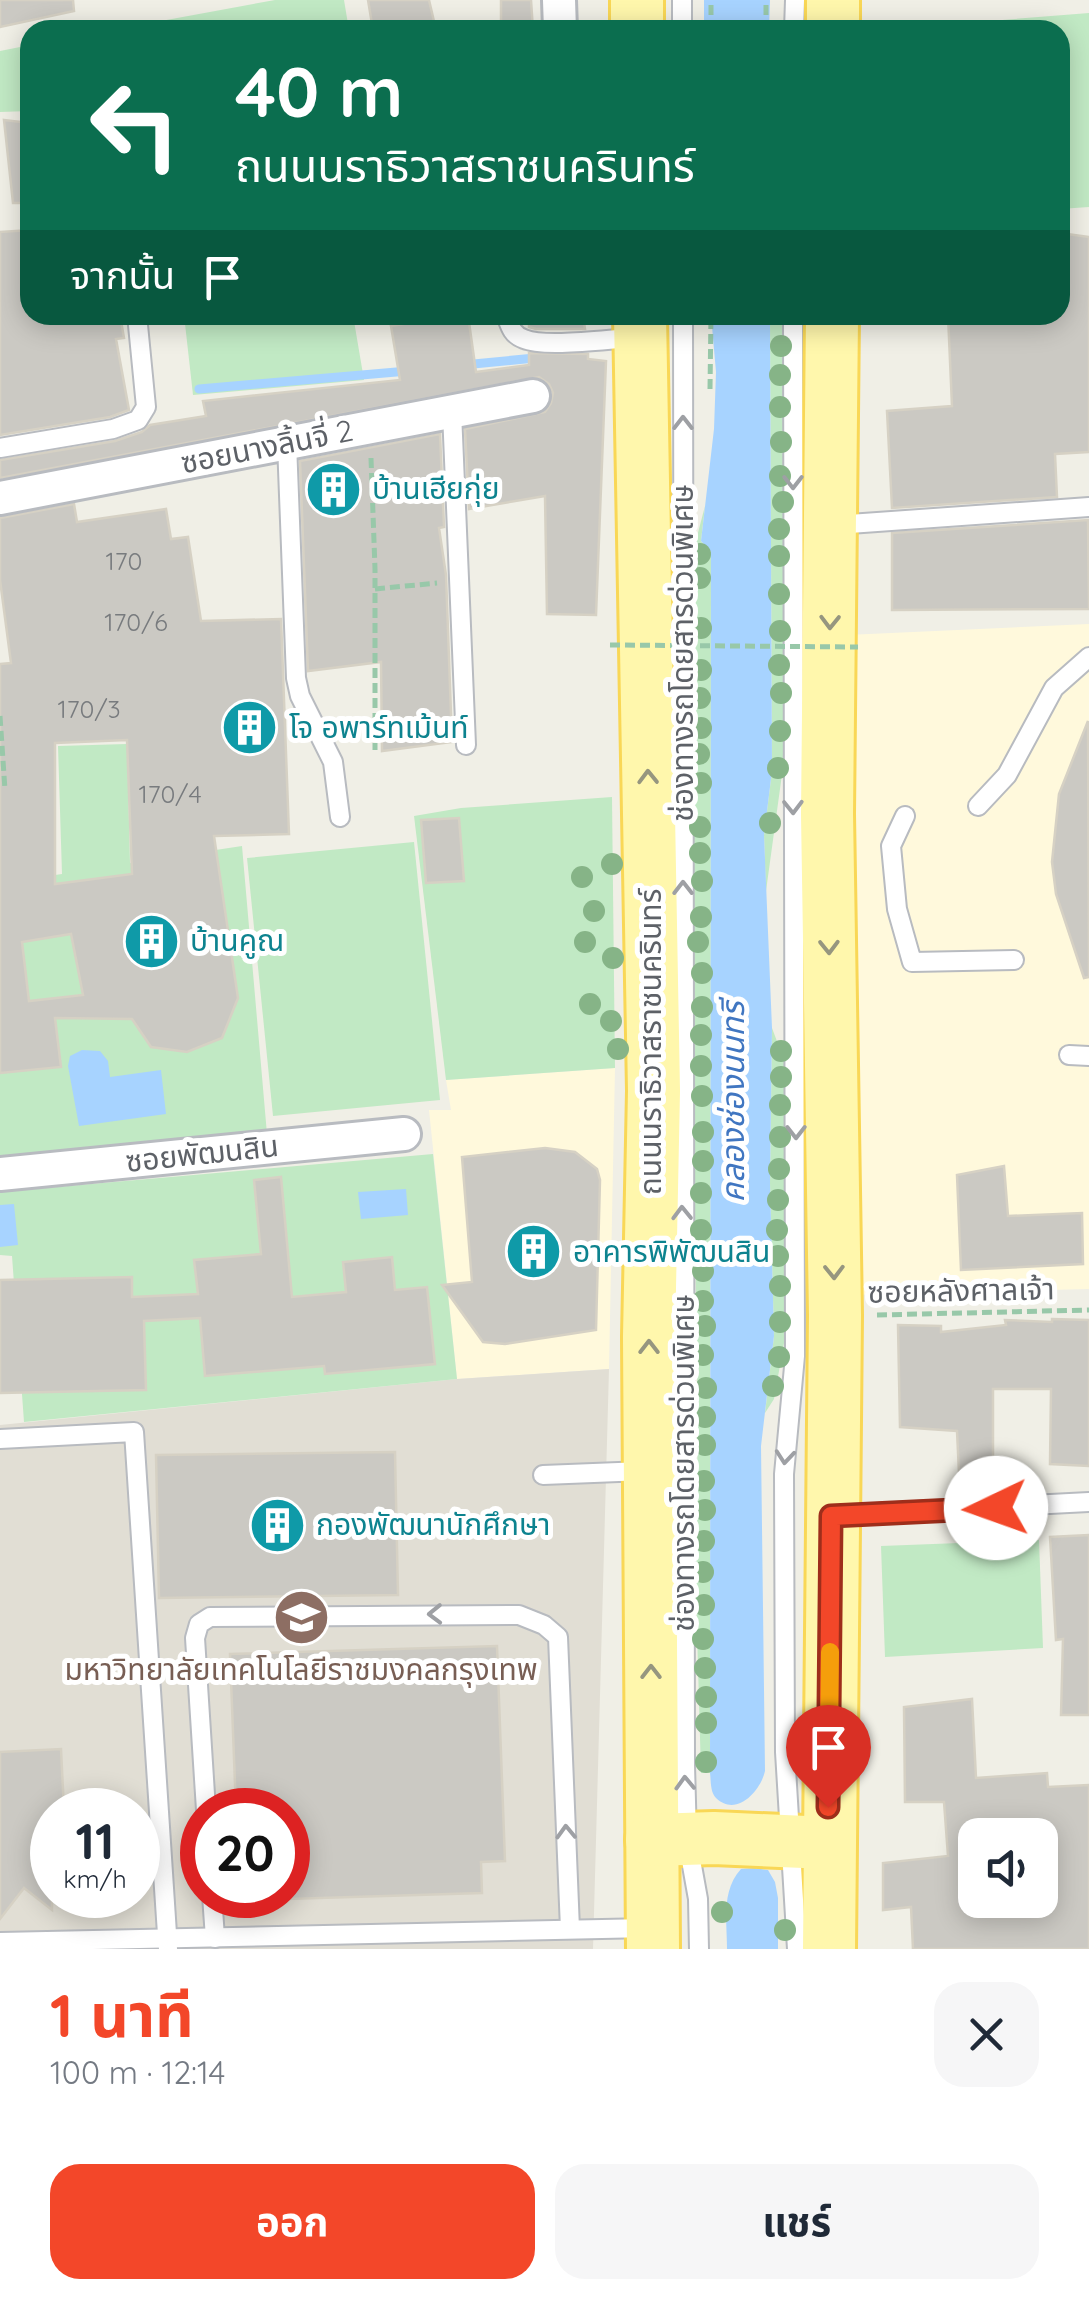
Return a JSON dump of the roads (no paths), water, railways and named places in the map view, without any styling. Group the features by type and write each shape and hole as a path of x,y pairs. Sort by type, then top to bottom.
{"main road":[{"name":"ถนนนราธิวาสราชนครินทร์","path":"654,325 654,1091 649,1471 739,1840 829,1949"},
{"name":"ถนนนราธิวาสราชนครินทร์","path":"668,1942 739,1840 831,1516 834,1316 827,814 832,325"}],"street":[{"name":"ซอยนางลิ้นจี่ 2","path":"0,498 534,396"},
{"name":"ซอยพัฒนสิน","path":"0,1174 404,1134"}],"lane":[{"path":"0,448 138,420 146,407 138,325"},
{"path":"510,325 523,339 540,342 637,325"},
{"name":"ช่องทางรถโดยสารด่วนพิเศษ","path":"654,325 682,1191 739,1840 797,1949"},
{"name":"ช่องทางรถโดยสารด่วนพิเศษ","path":"739,1840 785,1752 784,1474 795,1336 793,325"},
{"path":"452,412 466,745"},
{"path":"287,444 296,678 300,696 332,762 340,817"},
{"path":"831,525 1089,506"},
{"path":"978,806 1008,775 1054,688 1089,656"},
{"path":"906,816 892,846 896,909 912,962 1014,960"},
{"path":"1069,1055 1089,1056"},
{"path":"0,1439 134,1432 168,1944"},
{"path":"544,1476 649,1471"},
{"path":"831,1516 1089,1502"},
{"path":"205,1788 195,1638 199,1624 210,1617 519,1615 544,1625 558,1636 570,1929"},
{"path":"214,1918 215,1938"},
{"path":"0,1942 168,1944 215,1938 570,1929 668,1942"}],"water":[{"path":"704,0 770,0 769,20 704,20"},
{"name":"คลองช่องนนทรี","path":"712,325 770,325 772,771 764,835 772,1028 770,1183 774,1336 761,1446 765,1771 753,1793 732,1805 716,1798 710,1773 711,552 701,541 714,429 716,372"},
{"path":"82,1050 100,1051 108,1061 110,1077 161,1070 166,1114 79,1126 68,1066 70,1056"},
{"path":"406,1189 408,1215 361,1219 358,1192"},
{"path":"14,1204 18,1245 0,1247 0,1205"},
{"path":"741,1869 768,1870 775,1882 778,1949 727,1949 726,1907 730,1887"}],"waterway":[{"path":"463,365 535,358"},
{"path":"199,389 408,371"}],"place":[{"name":"บ้านเฮียกุ่ย","path":"333,489"},
{"name":"โจ อพาร์ทเม้นท์","path":"250,728"},
{"name":"บ้านคูณ","path":"151,941"},
{"name":"อาคารพิพัฒนสิน","path":"534,1252"},
{"name":"กองพัฒนานักศึกษา","path":"277,1525"},
{"name":"มหาวิทยาลัยเทคโนโลยีราชมงคลกรุงเทพ","path":"301,1617"}]}
